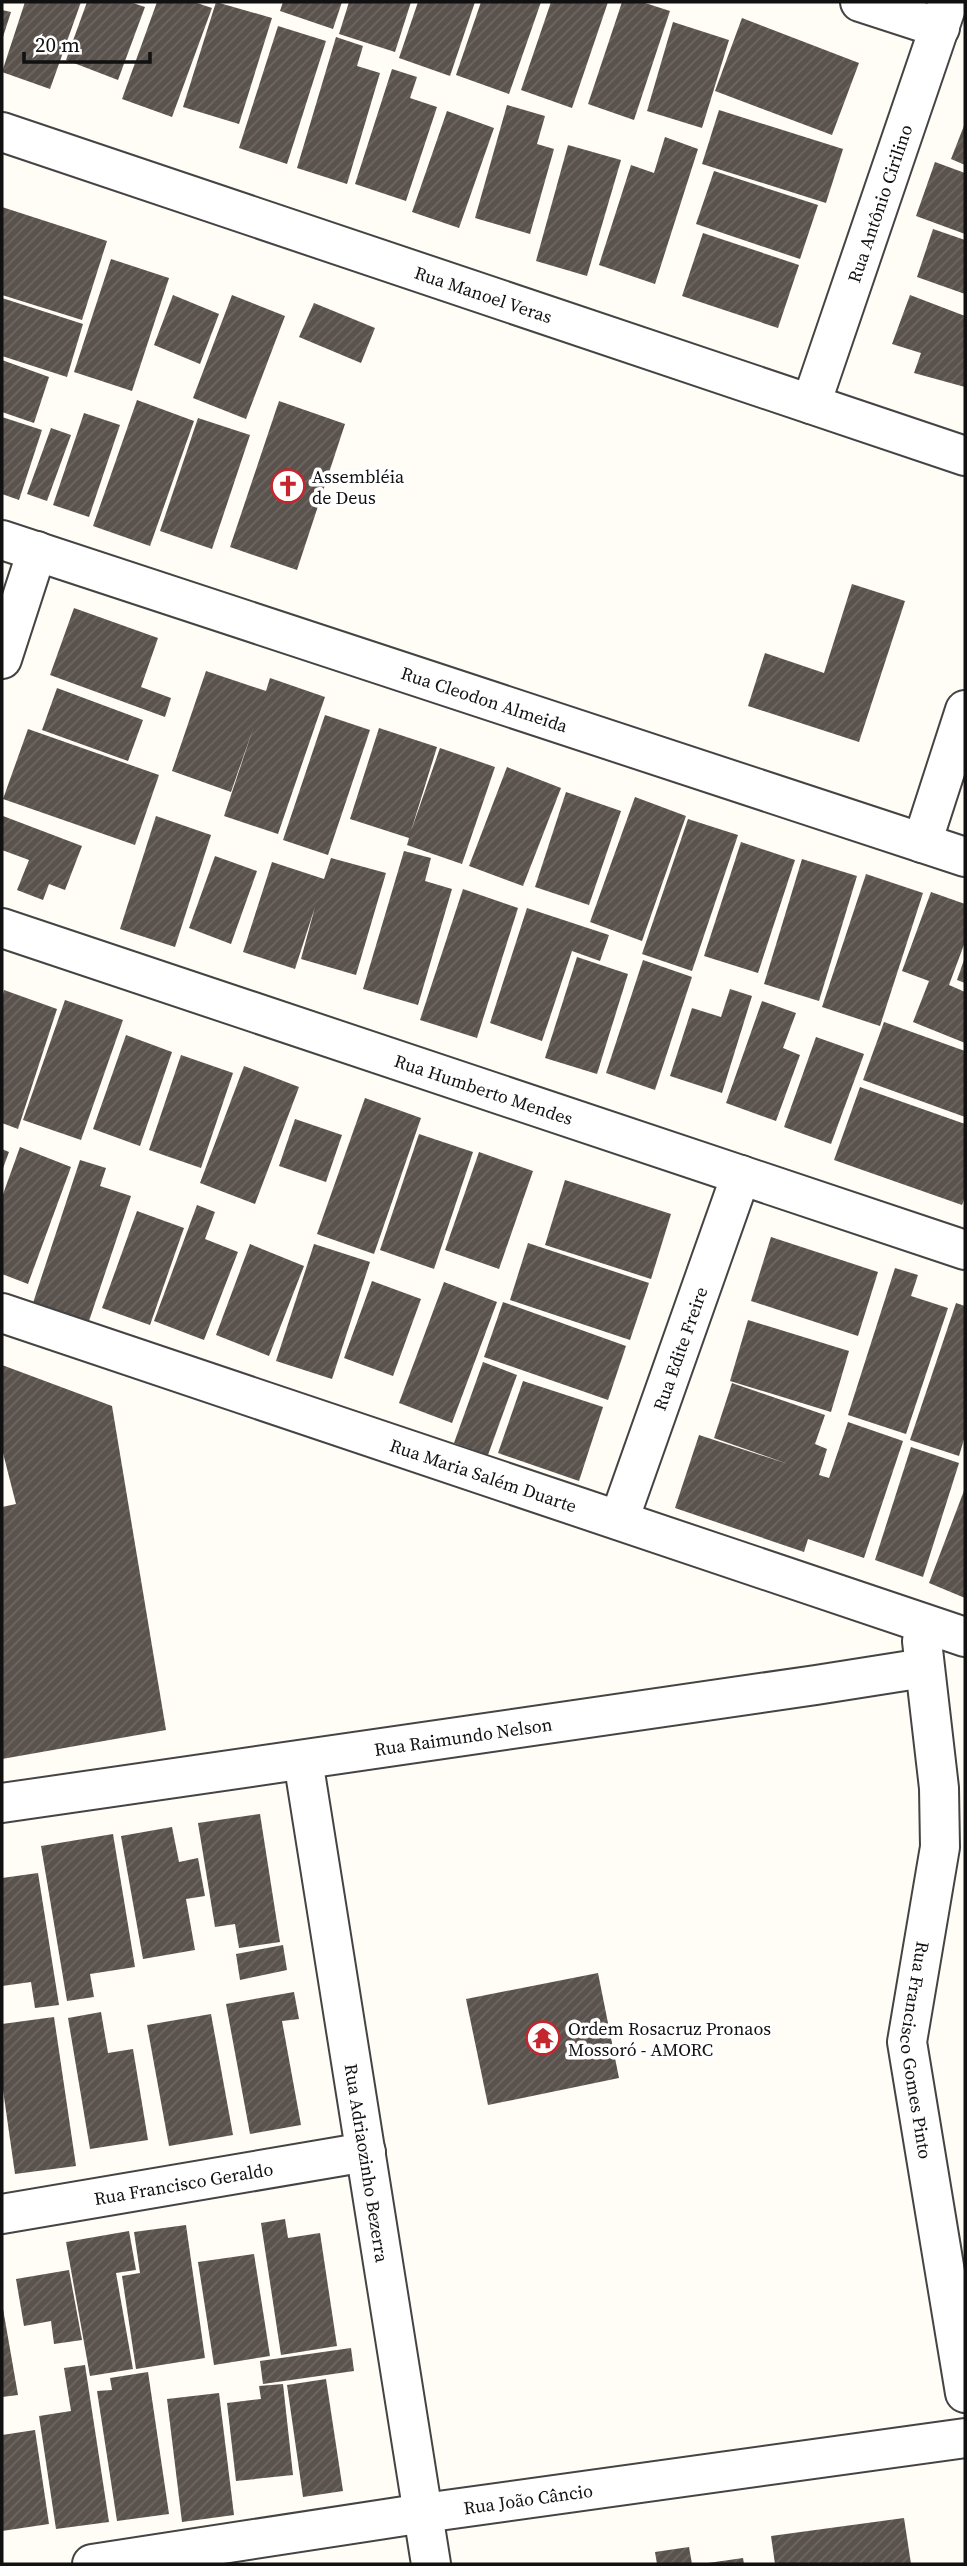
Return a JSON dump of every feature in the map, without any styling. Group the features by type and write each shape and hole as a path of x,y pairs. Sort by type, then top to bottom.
{"street":[{"path":"860,2 944,15"},
{"name":"Rua Antônio Cirilino","path":"811,404 944,15"},
{"name":"Rua Manoel Veras","path":"2,132 965,456"},
{"name":"Rua Cleodon Almeida","path":"2,540 965,857"},
{"path":"2,659 37,551"},
{"path":"922,843 965,710"},
{"name":"Rua Humberto Mendes","path":"2,928 965,1250"},
{"name":"Rua Edite Freire","path":"619,1520 741,1175"},
{"name":"Rua Maria Salém Duarte","path":"2,1313 965,1637"},
{"name":"Rua Francisco Gomes Pinto","path":"921,1622 939,1788 940,1847 907,2042 965,2393"},
{"name":"Rua Raimundo Nelson","path":"2,1803 924,1668"},
{"name":"Rua Adriaozinho Bezerra","path":"303,1760 432,2564"},
{"name":"Rua Francisco Geraldo","path":"2,2214 366,2152"},
{"name":"Rua João Câncio","path":"92,2564 965,2438"}],"building":[{"path":"25,2 81,2 50,89 2,72"},
{"path":"87,2 130,2 145,7 118,80 66,60"},
{"path":"157,2 194,2 212,8 172,117 122,99"},
{"path":"216,2 272,18 239,124 183,107"},
{"path":"283,2 342,2 333,29 280,11"},
{"path":"349,2 411,2 395,52 339,34"},
{"path":"418,2 475,2 450,76 399,58"},
{"path":"481,2 541,2 509,94 456,75"},
{"path":"551,2 608,2 572,108 521,90"},
{"path":"622,2 642,2 670,11 634,120 588,104"},
{"path":"2,10 11,12 2,40"},
{"path":"742,18 859,63 832,135 715,91"},
{"path":"673,22 729,40 702,128 647,111"},
{"path":"278,26 326,41 287,164 239,148"},
{"path":"336,37 363,46 357,66 380,73 347,184 297,168"},
{"path":"392,69 417,77 410,98 437,107 406,201 355,184"},
{"path":"507,105 545,116 537,144 554,149 530,234 475,218"},
{"path":"719,110 843,149 826,203 702,164"},
{"path":"447,111 494,128 459,228 412,212"},
{"path":"965,123 965,165 951,159"},
{"path":"665,137 698,149 655,284 599,265 631,165 654,173"},
{"path":"568,145 621,160 587,276 536,261"},
{"path":"935,162 965,173 965,234 916,216"},
{"path":"714,171 818,205 800,259 696,224"},
{"path":"2,207 107,241 82,320 2,295"},
{"path":"933,229 965,240 965,294 917,277"},
{"path":"703,233 799,265 778,328 682,296"},
{"path":"111,259 169,278 132,391 74,372"},
{"path":"173,295 219,314 200,364 154,345"},
{"path":"232,295 285,316 246,419 193,398"},
{"path":"910,295 965,316 965,387 914,373 921,353 892,344"},
{"path":"2,298 83,324 67,377 2,356"},
{"path":"314,303 375,328 361,363 299,337"},
{"path":"2,360 49,377 34,423 2,412"},
{"path":"137,400 194,421 150,546 93,526"},
{"name":"Assembléia de Deus","path":"279,401 345,424 297,570 230,547"},
{"path":"84,413 120,425 89,517 53,505"},
{"path":"2,417 42,430 19,500 2,494"},
{"path":"198,418 250,435 212,549 160,531"},
{"path":"51,428 71,435 47,501 27,494"},
{"path":"852,584 905,601 859,742 748,706 765,653 824,673"},
{"path":"74,608 158,638 141,687 171,698 165,717 50,675"},
{"path":"206,671 266,691 270,678 325,697 278,834 224,816 254,726 231,792 172,771"},
{"path":"57,688 143,720 128,761 42,730"},
{"path":"325,715 370,730 328,855 283,840"},
{"path":"379,728 437,747 411,831 440,748 495,767 462,864 407,845 409,838 350,819"},
{"path":"28,729 159,775 135,845 3,799"},
{"path":"507,767 561,788 523,886 469,866"},
{"path":"566,792 621,811 589,905 535,887"},
{"path":"635,797 686,816 642,941 590,922"},
{"path":"3,816 82,846 65,890 49,884 43,900 17,890 29,860 2,850"},
{"path":"156,816 211,835 175,947 120,929"},
{"path":"688,819 738,835 692,971 642,954"},
{"path":"741,842 795,860 758,973 704,956"},
{"path":"404,851 431,858 425,881 452,889 418,1005 363,989"},
{"path":"215,856 257,871 231,944 189,928"},
{"path":"331,858 386,873 356,975 301,959 315,907 295,969 243,952 272,862 324,879"},
{"path":"802,859 857,876 819,1001 764,984"},
{"path":"866,874 923,893 880,1026 822,1007"},
{"path":"463,889 518,908 477,1038 420,1020"},
{"path":"931,892 965,904 965,942 949,985 965,992 965,1043 913,1022 929,981 902,971"},
{"path":"527,908 609,935 600,961 572,951 542,1041 490,1023"},
{"path":"577,957 628,974 597,1074 545,1058"},
{"path":"965,957 965,983 957,980"},
{"path":"643,960 692,977 655,1090 606,1073"},
{"path":"730,989 752,996 722,1093 670,1076 692,1008 721,1017"},
{"path":"4,990 57,1009 18,1129 2,1123"},
{"path":"65,1000 123,1020 81,1140 23,1120"},
{"path":"762,1001 796,1013 783,1048 800,1055 776,1121 726,1103"},
{"path":"884,1022 965,1051 965,1117 863,1080"},
{"path":"126,1035 172,1052 140,1146 93,1129"},
{"path":"816,1037 864,1054 831,1144 784,1127"},
{"path":"181,1055 233,1073 201,1168 149,1150"},
{"path":"244,1066 299,1087 255,1204 200,1183"},
{"path":"860,1087 965,1124 965,1197 962,1205 834,1160"},
{"path":"365,1098 421,1118 374,1254 317,1234"},
{"path":"295,1119 342,1135 326,1182 279,1166"},
{"path":"419,1134 473,1152 434,1269 380,1250"},
{"path":"20,1147 71,1167 28,1284 2,1274 2,1197"},
{"path":"2,1149 9,1152 2,1171"},
{"path":"479,1152 533,1171 499,1269 445,1250"},
{"path":"80,1160 106,1168 100,1186 131,1196 87,1327 31,1309"},
{"path":"565,1180 671,1214 651,1279 545,1245"},
{"path":"197,1205 215,1212 205,1239 238,1252 204,1340 154,1321"},
{"path":"137,1211 184,1228 150,1325 102,1308"},
{"path":"771,1237 878,1272 858,1336 751,1301"},
{"path":"528,1243 649,1283 630,1340 510,1300"},
{"path":"250,1244 304,1266 269,1356 216,1335"},
{"path":"314,1244 370,1262 332,1379 276,1361"},
{"path":"895,1268 918,1275 911,1296 948,1308 906,1434 848,1415"},
{"path":"372,1281 421,1299 393,1376 344,1358"},
{"path":"444,1282 497,1302 452,1423 399,1403"},
{"path":"503,1302 626,1346 608,1400 484,1357"},
{"path":"956,1303 965,1306 965,1436 959,1456 910,1440"},
{"path":"748,1320 849,1351 831,1412 730,1381"},
{"path":"483,1362 517,1375 488,1455 454,1443"},
{"path":"2,1365 112,1406 166,1730 2,1759 2,1507 16,1504 2,1449"},
{"path":"523,1381 603,1407 579,1481 498,1453"},
{"path":"732,1383 825,1415 815,1444 827,1449 819,1475 829,1478 848,1422 903,1441 864,1558 808,1539 804,1552 675,1508 699,1435 788,1464 714,1438"},
{"path":"911,1447 959,1463 923,1577 875,1560"},
{"path":"965,1488 965,1598 929,1583"},
{"path":"260,1814 280,1942 239,1948 235,1924 215,1927 198,1823"},
{"path":"172,1827 179,1862 198,1858 205,1896 186,1899 195,1950 143,1959 121,1836"},
{"path":"113,1834 135,1967 90,1974 94,1997 67,2001 41,1846"},
{"path":"38,1873 59,2005 35,2008 31,1982 2,1986 2,1878"},
{"path":"283,1945 287,1970 240,1980 236,1954"},
{"name":"Ordem Rosacruz Pronaos Mossoró - AMORC","path":"598,1973 619,2078 488,2105 466,1999"},
{"path":"294,1992 299,2019 282,2021 301,2125 250,2134 226,2004"},
{"path":"101,2012 108,2053 133,2049 148,2140 90,2149 68,2018"},
{"path":"211,2014 233,2135 169,2146 147,2025"},
{"path":"54,2017 76,2166 15,2174 2,2083 2,2024"},
{"path":"285,2219 288,2238 320,2233 337,2346 281,2355 261,2223"},
{"path":"186,2225 205,2358 136,2369 122,2276 140,2273 134,2232"},
{"path":"129,2231 136,2270 116,2273 133,2369 90,2376 66,2242"},
{"path":"254,2254 270,2356 214,2365 198,2262"},
{"path":"69,2270 82,2340 54,2344 51,2321 24,2326 16,2279"},
{"path":"2,2303 18,2395 2,2397"},
{"path":"351,2348 354,2371 263,2384 260,2361"},
{"path":"85,2365 109,2522 56,2529 39,2416 71,2411 64,2368"},
{"path":"148,2372 169,2514 117,2521 97,2391 112,2390 110,2378"},
{"path":"326,2379 343,2491 303,2497 287,2385"},
{"path":"283,2384 293,2475 236,2481 227,2403 261,2399 259,2386"},
{"path":"219,2393 234,2515 182,2522 167,2399"},
{"path":"35,2430 49,2524 2,2531 2,2435"},
{"path":"904,2518 911,2564 775,2564 771,2536"},
{"path":"689,2547 692,2564 657,2564 655,2552"},
{"path":"743,2558 744,2564 708,2564 708,2563"}],"place":[{"name":"Assembléia de Deus","path":"288,486"},
{"name":"Ordem Rosacruz Pronaos Mossoró - AMORC","path":"543,2038"}]}
